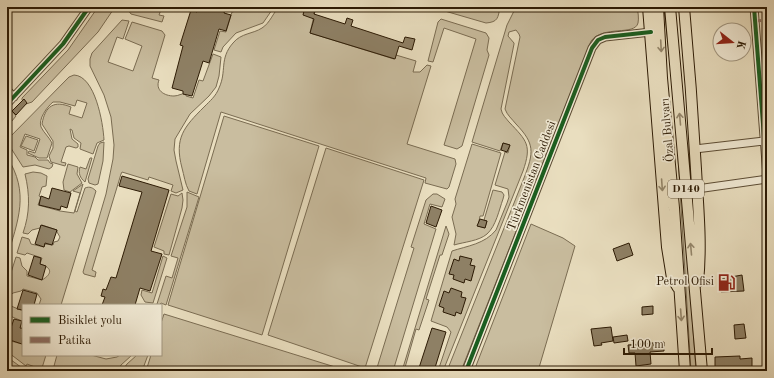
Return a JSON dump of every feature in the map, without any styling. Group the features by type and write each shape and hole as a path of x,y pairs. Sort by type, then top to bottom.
{"highway":[{"path":"648,7 669,263 672,278 679,291"},
{"name":"D140","path":"658,7 685,371"},
{"name":"Özal Bulvarı","path":"670,7 702,371"},
{"path":"684,7 695,149 700,254 696,308"}],"street":[{"path":"7,104 63,44 89,7"},
{"path":"754,7 765,131 764,141 767,176"},
{"name":"Türkmenistan Caddesi","path":"466,371 592,48 598,40 605,37 650,32"},
{"path":"7,90 14,97"},
{"path":"695,149 764,141"},
{"path":"697,189 767,179"}],"shaded area":[{"path":"98,7 115,7 98,32 32,102 26,104 22,98 68,50"},
{"path":"129,7 162,7 159,15 164,16 162,22 131,14 128,10"},
{"path":"243,7 274,7 263,23 236,33 223,47 221,52 214,50 220,31 226,32 232,12 240,10"},
{"path":"279,7 316,7 310,33 394,59 396,55 416,61 413,72 420,72 427,65 431,66 407,144 455,159 456,164 449,187 447,189 425,183 426,178 221,112 197,194 189,191 180,158 179,149 182,134 191,121 218,91 223,76 226,54 233,43 243,35 265,26"},
{"path":"431,7 500,7 497,19 493,22 486,23"},
{"path":"516,7 637,7 638,23 636,27 631,29 603,33 596,36 591,41 461,371 447,371 530,161 530,143 505,109 520,37 516,30 509,32 508,36 514,44 501,109 504,116 524,139 527,149 526,162 443,371 438,371 451,332 447,327 431,321 452,251 476,244 492,235 496,230 509,197 508,189 495,185 505,152 508,153 510,145 503,143 500,151 472,142 507,25"},
{"path":"664,7 668,7 677,107 696,371 691,371 675,108"},
{"path":"441,19 486,33 489,38 487,50 489,55 462,146 457,149 444,145 476,39 444,28 433,62 428,61 438,22"},
{"path":"122,20 129,21 123,39 117,37 108,62 133,71 142,46 125,39 132,22 162,31 165,35 152,78 159,80 158,87 164,94 177,96 186,94 186,96 193,98 199,80 203,81 213,54 221,57 216,87 209,96 190,114 175,139 174,150 183,190 176,193 171,191 173,185 149,177 148,180 122,172 92,270 96,272 95,277 84,274 83,272 106,194 113,159 114,145 111,117 104,95 90,66 90,59 92,53"},
{"path":"74,75 81,77 92,91 100,112 104,140 97,143 93,154 80,149 81,143 74,138 72,130 70,129 72,139 78,144 78,147 66,147 61,162 66,163 65,166 51,162 49,156 53,148 53,141 42,124 45,113 51,106 60,104 71,107 69,114 82,118 87,103 77,100 75,106 60,102 53,102 46,110 40,124 52,143 47,158 39,158 28,153 29,151 35,153 40,139 25,134 20,147 27,150 27,155 35,157 38,160 48,160 53,164 52,167 49,169 35,165 23,167 7,140 69,77"},
{"path":"11,110 16,116 7,127 7,113"},
{"path":"224,116 319,146 262,335 168,305"},
{"path":"26,136 38,140 34,151 21,146"},
{"path":"104,142 103,161 98,184 95,185 89,183 88,179 98,146 100,143"},
{"path":"472,144 501,153 483,216 480,216 478,226 485,228 487,221 484,220 493,190 502,192 504,195 499,213 487,234 476,240 454,245 456,234 452,217 456,204 455,199"},
{"path":"326,148 424,180 365,368 268,335"},
{"path":"7,157 14,170 18,183 20,207 7,258 7,203 11,196 7,194 7,187 10,181 7,179"},
{"path":"90,158 92,158 85,182 80,175 79,169 80,167 86,169"},
{"path":"68,164 78,167 77,174 82,183 70,192 64,190 63,182"},
{"path":"33,172 41,173 47,176 46,186 42,187 38,205 60,211 74,213 80,193 73,191 83,184 75,211 77,212 85,188 88,187 96,191 61,304 39,304 41,299 37,293 23,289 13,293 7,298 7,285 16,257 20,258 22,266 27,271 27,276 42,280 48,276 50,271 47,267 40,264 42,258 27,253 25,255 17,253 22,237 29,239 31,244 44,247 45,244 53,245 54,242 58,241 60,237 57,230 42,225 40,228 32,230 28,234 23,233 27,218 28,204 28,189 25,174"},
{"path":"187,192 199,197 166,305 161,303 157,304 166,276 172,278 178,258 171,256 187,207"},
{"path":"182,193 182,208 169,255 164,254 164,251 154,247 171,194 178,196"},
{"path":"433,194 437,194 445,199 442,207 430,204 424,224 436,229 393,371 376,371 414,248 411,247 426,200"},
{"path":"531,224 563,238 575,246 538,371 474,371"},
{"path":"446,226 449,234 442,255 440,255 426,299 429,300 419,330 416,329 404,371 402,371"},
{"path":"163,256 167,258 153,303 145,302 141,295 142,290 152,293"},
{"path":"7,302 10,303 11,306 22,311 22,321 10,316 7,318"},
{"path":"164,314 348,371 146,371 151,356 162,356 162,320"},
{"path":"7,340 22,344 22,356 46,356 42,368 27,364 26,366 7,353"},
{"path":"57,356 95,356 106,359 118,356 131,356 121,365 118,371 55,371 54,366"},
{"path":"136,356 148,356 142,371 122,371"},
{"path":"7,357 25,370 25,371 7,371"}],"building":[{"path":"199,7 226,7 224,13 231,15 226,31 219,29 209,63 203,61 192,96 183,94 183,91 172,88 183,46 180,45 191,10 197,12"},
{"path":"305,7 315,9 314,14 345,24 347,18 353,20 351,26 403,43 405,37 415,39 412,50 399,46 395,59 310,33 314,19 303,15"},
{"path":"24,99 27,103 16,115 12,111"},
{"path":"503,143 510,145 507,152 501,150"},
{"path":"122,176 169,190 151,251 162,254 150,291 140,288 135,304 102,304 105,297 101,296 103,289 106,290 111,277 116,278 142,192 119,186"},
{"path":"52,188 71,193 67,208 61,206 60,210 39,205 41,196 49,199"},
{"path":"431,206 442,210 436,227 426,223"},
{"path":"480,219 487,221 485,228 477,226"},
{"path":"41,225 57,230 52,245 45,243 44,247 35,244"},
{"path":"629,243 633,255 617,261 613,249"},
{"path":"34,256 41,258 40,264 46,266 42,280 28,275"},
{"path":"460,256 472,259 470,265 475,266 471,281 465,279 464,283 453,279 454,275 449,274 454,259 459,261"},
{"path":"742,275 744,291 721,292 720,279"},
{"path":"451,288 462,292 461,297 466,298 461,314 456,312 455,316 443,312 444,308 439,306 444,291 449,293"},
{"path":"23,290 37,294 34,304 22,304 22,310 17,309"},
{"path":"653,306 653,314 642,315 642,307"},
{"path":"14,319 22,321 20,328 22,329 22,344 7,339"},
{"path":"744,324 746,338 735,339 734,325"},
{"path":"611,327 613,341 594,346 591,329"},
{"path":"432,328 446,332 434,371 418,371"},
{"path":"627,335 628,341 614,343 613,337"},
{"path":"664,342 664,351 650,352 651,364 636,366 635,353 629,353 628,345"},
{"path":"740,356 740,359 752,358 752,367 739,367 739,370 715,370 715,357"}],"marked path":[{"path":"755,21 767,20"}],"cycle path":[{"path":"7,104 63,44 89,7"},
{"path":"754,7 767,176"},
{"path":"466,371 592,48 598,40 605,37 651,32"}],"place":[{"name":"Petrol Ofisi","path":"727,282"}]}
